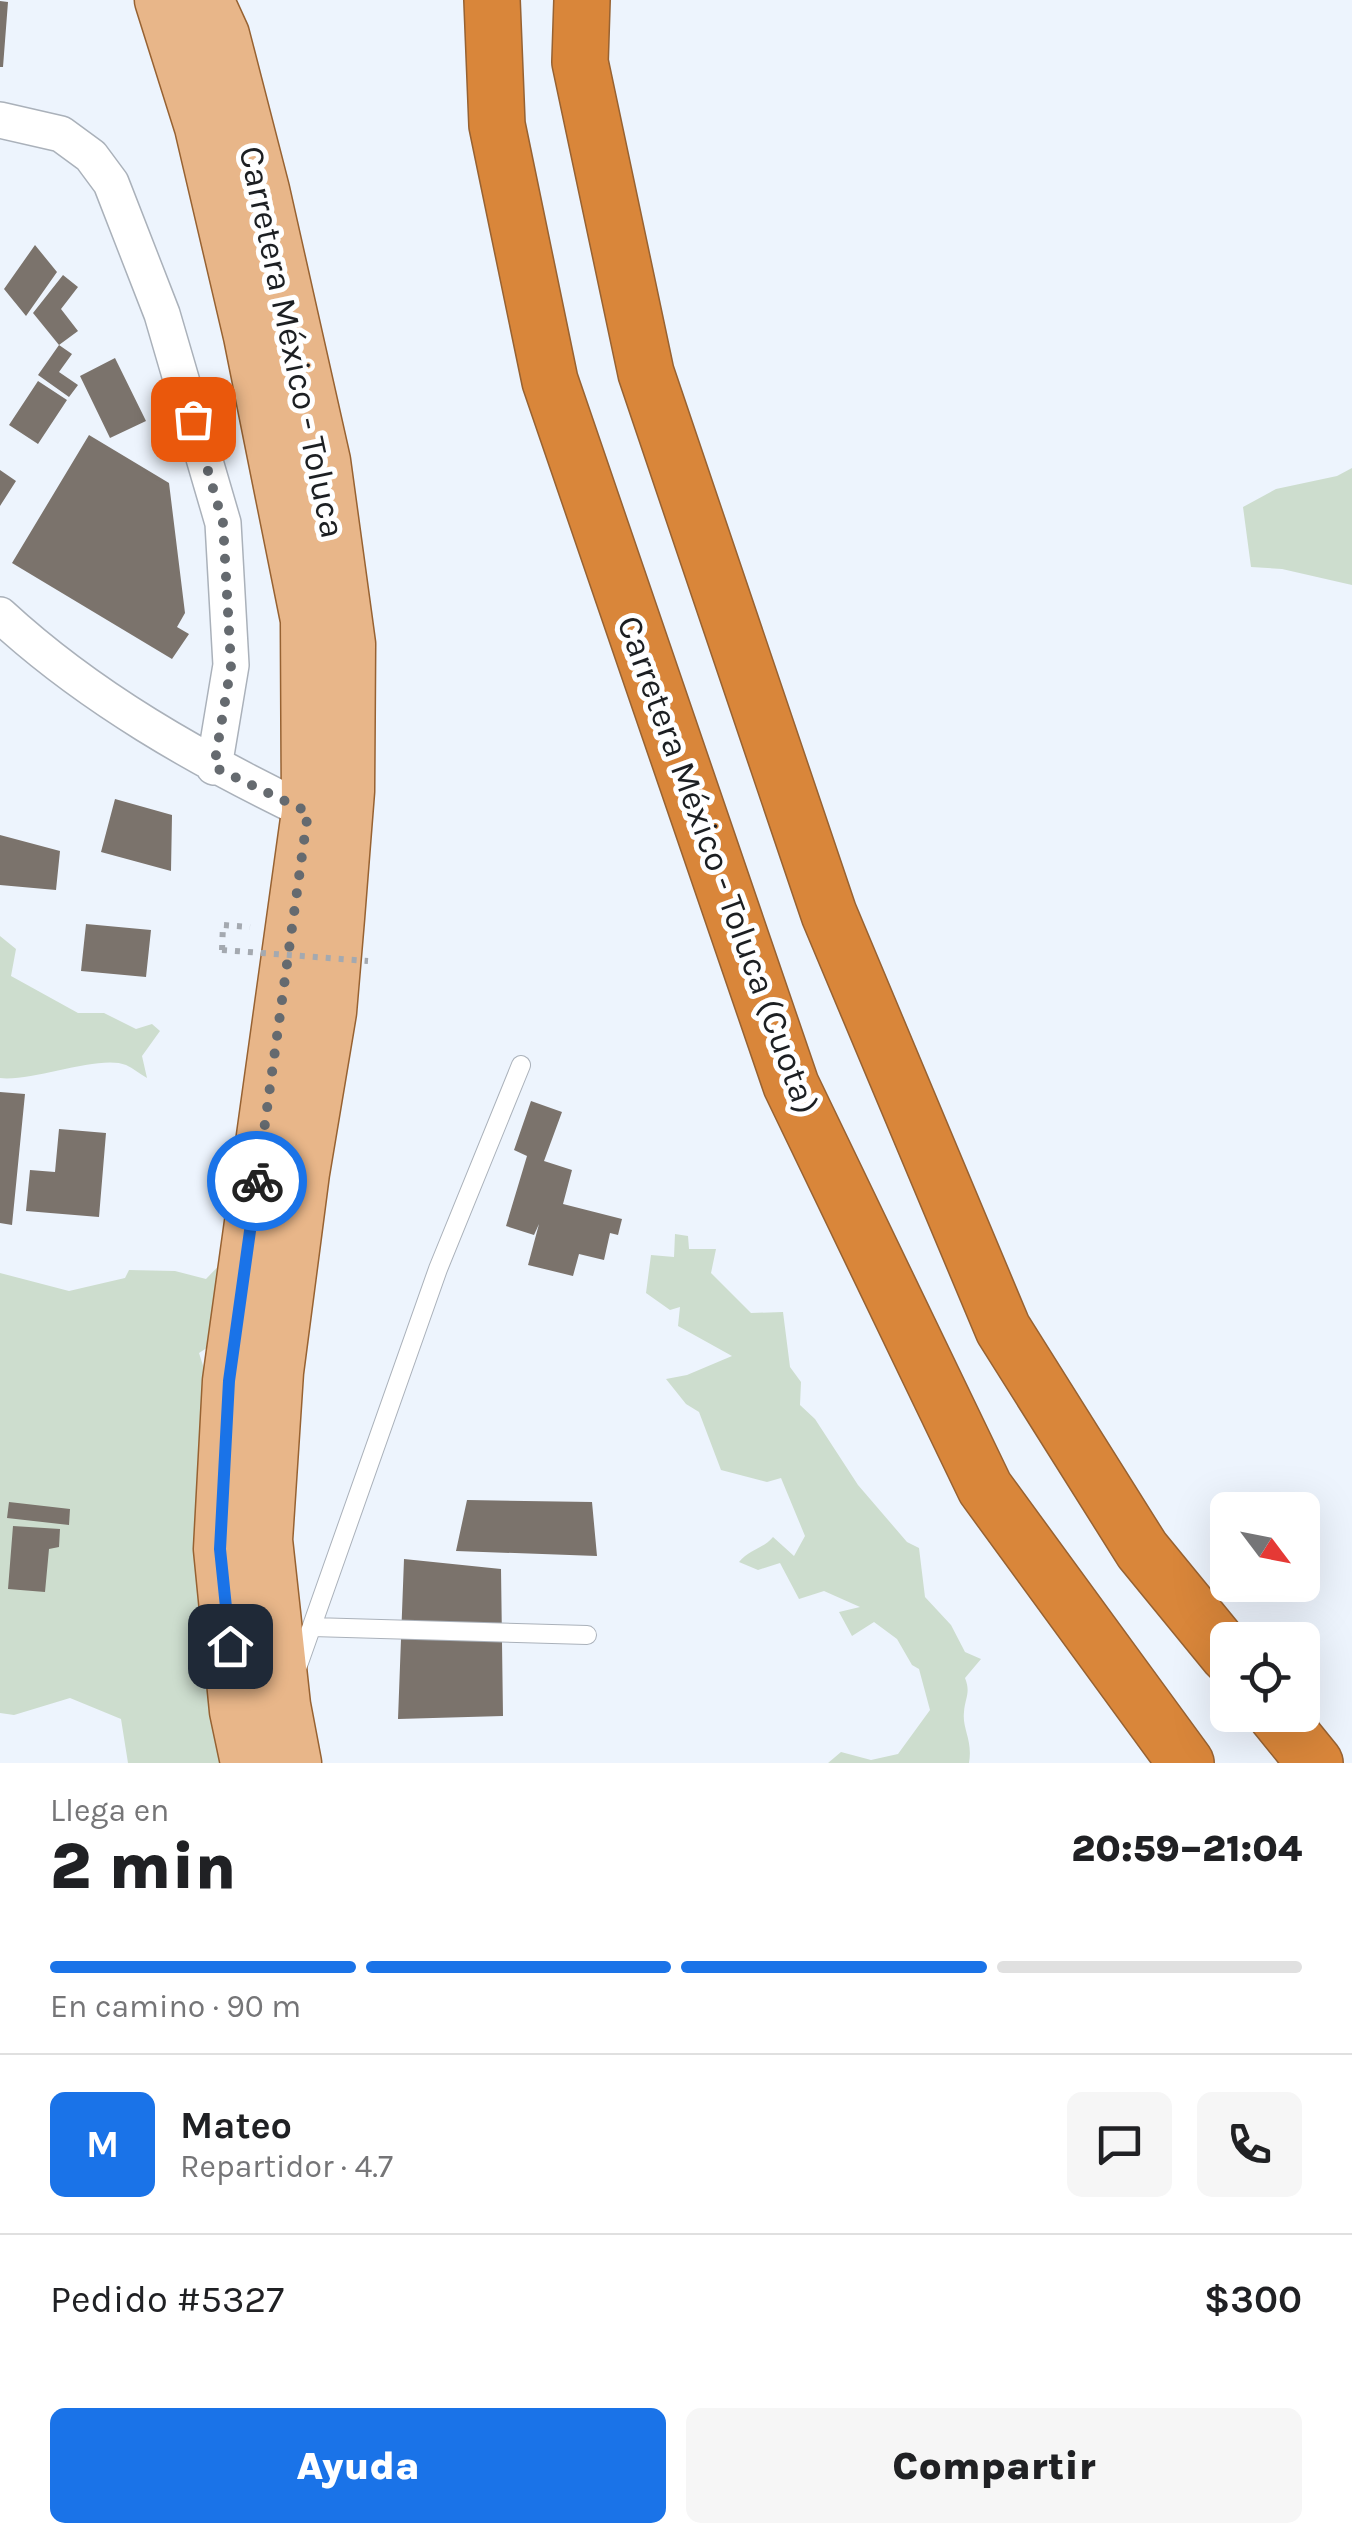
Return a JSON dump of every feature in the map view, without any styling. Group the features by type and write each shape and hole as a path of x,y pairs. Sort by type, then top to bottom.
{"highway":[{"name":"Carretera México - Toluca (Cuota)","path":"492,0 498,125 550,381 791,1085 985,1488 1186,1763"},
{"path":"582,0 580,62 646,374 830,914 1003,1329 1142,1550 1210,1633"},
{"path":"1290,1732 1315,1763"}],"main road":[{"name":"Carretera México - Toluca","path":"161,0 201,127 219,203 307,620 308,812 229,1381 220,1549 236,1712 247,1763"},
{"name":"Carretera México - Toluca","path":"207,0 223,35 264,190 324,461 349,644 348,792 330,1012 281,1336 266,1540 284,1704 295,1763"}],"street":[{"path":"0,120 60,134 91,156 111,183 162,314 223,523 231,666 214,767"},
{"path":"0,615 29,642 125,711 214,767 308,812"}],"lane":[{"path":"284,1704 438,1269 520,1065"},
{"path":"312,1628 587,1635"}],"path":[{"path":"222,950 368,961"}],"green space":[{"path":"1352,468 1352,585 1282,569 1251,567 1243,507 1276,489 1337,476"},
{"path":"0,936 16,949 11,976 78,1013 104,1013 136,1029 152,1024 160,1031 142,1056 147,1078 126,1065 100,1063 0,1078"},
{"path":"675,1234 688,1236 689,1249 716,1249 711,1273 751,1313 783,1312 790,1367 801,1382 800,1405 815,1419 858,1485 907,1542 919,1548 925,1597 951,1625 965,1652 981,1659 965,1678 969,1763 828,1763 841,1752 871,1760 898,1754 930,1710 919,1669 912,1665 897,1639 874,1622 852,1636 839,1612 860,1607 824,1591 799,1599 780,1563 758,1570 739,1562 773,1537 794,1556 805,1536 781,1478 767,1482 721,1470 699,1412 686,1404 666,1379 687,1375 732,1356 678,1326 680,1307 670,1310 646,1293 651,1255 674,1257"},
{"path":"233,1251 233,1331 199,1353 207,1378 232,1763 128,1763 121,1719 70,1698 14,1715 0,1713 0,1273 69,1291 125,1278 129,1270 175,1271 206,1279"}],"building":[{"path":"0,1 8,2 3,67 0,67"},
{"path":"35,245 57,272 26,316 4,289"},
{"path":"63,275 78,287 61,309 78,331 59,345 33,313"},
{"path":"59,345 72,354 59,372 78,385 69,397 38,375"},
{"path":"115,358 146,421 110,438 80,376"},
{"path":"38,381 67,400 38,444 9,425"},
{"path":"89,435 169,483 185,613 177,627 189,634 172,659 12,563"},
{"path":"0,470 16,481 0,506"},
{"path":"115,799 172,815 171,871 101,852"},
{"path":"0,835 60,851 56,890 0,885"},
{"path":"86,924 151,930 146,977 81,971"},
{"path":"0,1092 25,1094 12,1225 0,1223"},
{"path":"531,1101 562,1112 544,1161 572,1170 563,1204 622,1219 618,1235 610,1233 604,1260 579,1254 573,1276 528,1265 539,1224 534,1235 506,1226 527,1156 514,1150"},
{"path":"59,1129 106,1133 99,1217 26,1211 30,1170 55,1172"},
{"path":"467,1500 592,1502 597,1556 456,1551"},
{"path":"9,1502 70,1509 69,1525 7,1518"},
{"path":"13,1526 60,1529 59,1547 49,1549 45,1592 8,1589"},
{"path":"404,1559 501,1569 503,1716 398,1719"}],"way so far":[{"path":"193,419 223,523 231,666 214,767 308,812 257,1181"}],"route":[{"path":"230,1646 220,1549 229,1381 257,1181"}]}
